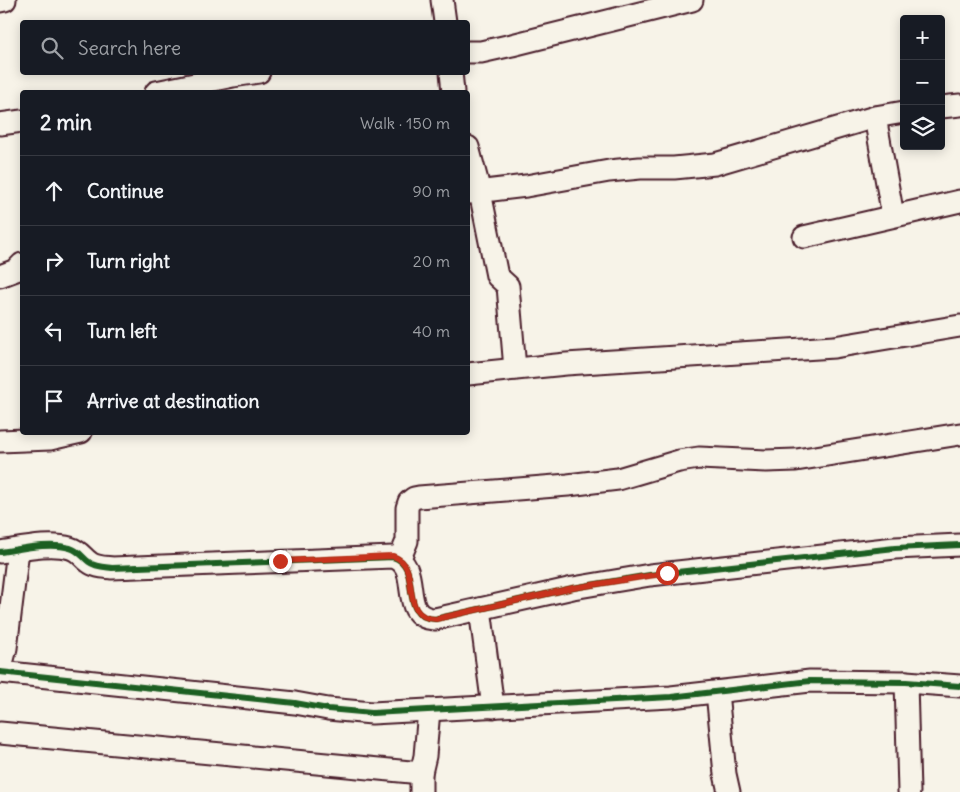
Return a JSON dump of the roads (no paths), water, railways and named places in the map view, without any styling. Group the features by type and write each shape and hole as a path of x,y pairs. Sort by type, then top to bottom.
{"street":[{"path":"0,2 5,0"},
{"path":"442,0 445,20"},
{"path":"470,52 481,52 512,46 692,0"},
{"path":"166,90 240,75"},
{"path":"451,75 453,90"},
{"path":"945,107 960,105"},
{"path":"474,192 526,186 609,171 715,164 875,117 900,113"},
{"path":"875,117 893,216"},
{"path":"0,124 20,120"},
{"path":"470,162 474,192 498,276 508,286 515,369"},
{"path":"804,237 960,201"},
{"path":"0,276 16,270 20,266"},
{"path":"470,374 566,364 834,347 960,326"},
{"path":"400,558 407,541 409,502 414,498 618,479 679,461 699,458 766,462 796,460 960,434"},
{"path":"0,441 50,439 67,435"},
{"path":"960,545 895,548 650,575 573,588 436,619 426,619 419,615 415,609 408,573 404,563 400,558 393,556 112,568 97,566 89,562 80,552 69,548 54,546 9,551 0,671 372,713 670,697 810,681 906,682 960,686"},
{"path":"480,609 493,707"},
{"path":"906,682 909,792"},
{"path":"717,692 725,774 729,792"},
{"path":"0,733 421,782 429,710"}]}
